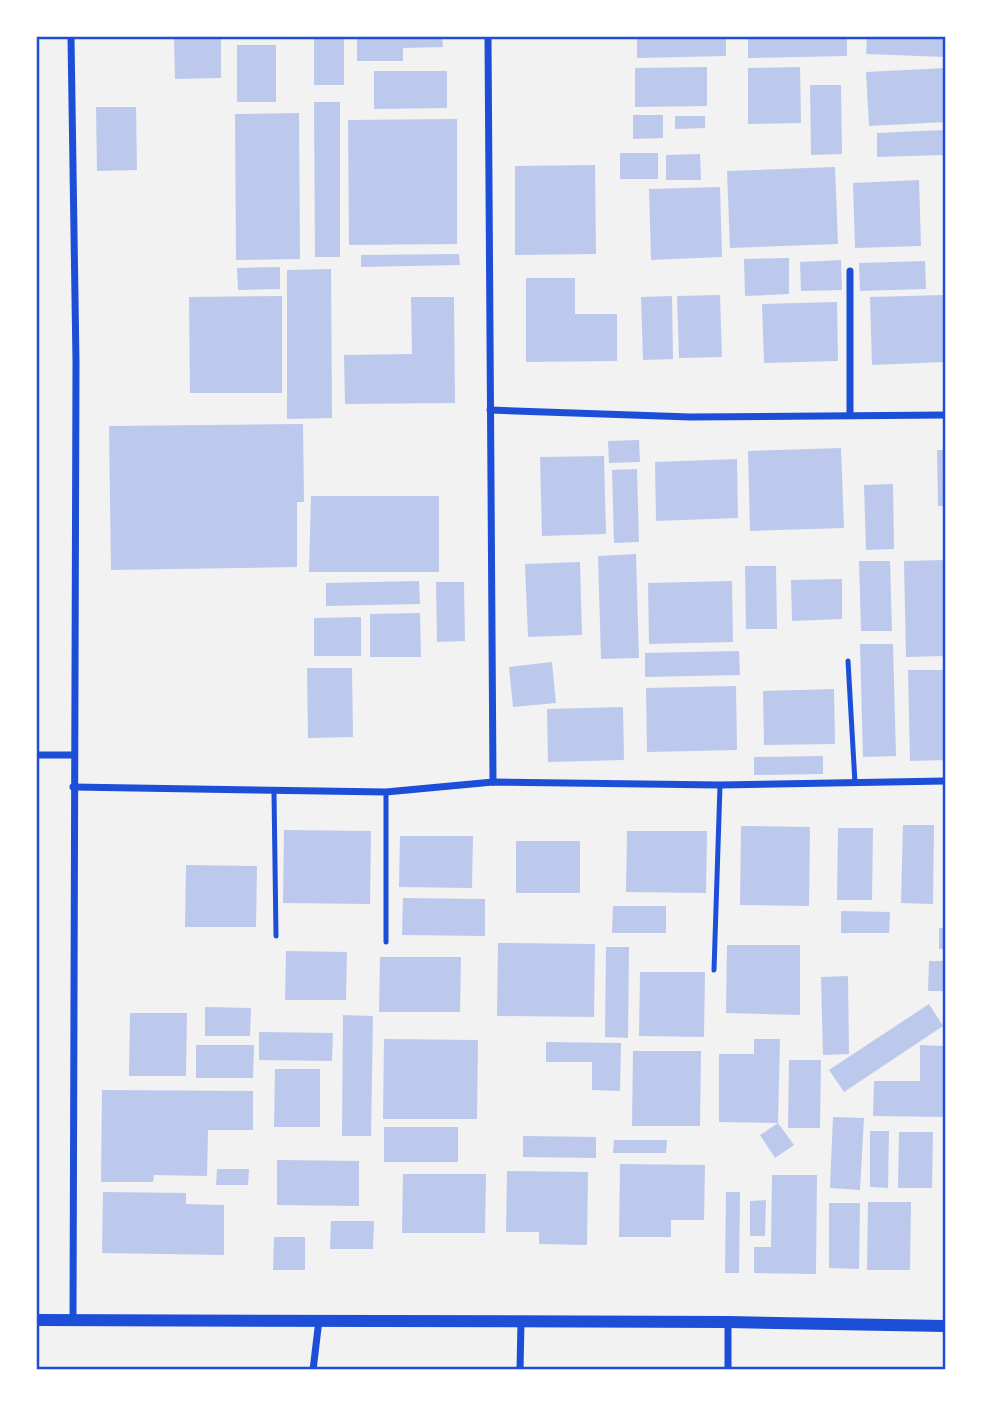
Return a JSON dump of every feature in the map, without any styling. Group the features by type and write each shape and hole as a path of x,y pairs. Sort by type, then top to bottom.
{"street":[{"path":"71,37 76,362 73,1320"},
{"path":"488,37 494,782"},
{"path":"850,271 850,414"},
{"path":"490,410 690,416 945,415"},
{"path":"37,755 74,755"},
{"path":"73,787 386,792 494,782 720,785 945,781"},
{"path":"37,1320 728,1322 945,1326"},
{"path":"313,1370 319,1320"},
{"path":"520,1370 521,1321"},
{"path":"728,1322 728,1370"}],"lane":[{"path":"848,661 855,783"},
{"path":"714,971 720,785"},
{"path":"274,792 276,936"},
{"path":"386,792 386,942"}],"building":[{"path":"174,37 221,37 221,78 175,79"},
{"path":"314,37 344,37 344,85 314,85"},
{"path":"357,37 442,37 443,47 403,48 403,61 357,61"},
{"path":"637,37 726,37 726,56 637,58"},
{"path":"748,37 847,37 847,56 748,58"},
{"path":"867,37 945,37 945,57 866,54"},
{"path":"237,45 276,45 276,102 237,102"},
{"path":"707,67 707,106 635,107 635,68"},
{"path":"800,67 801,123 748,124 748,68"},
{"path":"945,68 945,122 869,126 866,72"},
{"path":"374,71 447,71 447,108 374,109"},
{"path":"810,85 841,85 842,154 811,155"},
{"path":"314,102 340,102 340,257 315,257"},
{"path":"96,107 136,107 137,170 97,171"},
{"path":"299,113 300,259 236,260 235,114"},
{"path":"633,115 663,115 663,138 633,139"},
{"path":"675,116 705,116 705,128 675,129"},
{"path":"457,119 457,244 349,245 348,120"},
{"path":"945,130 945,155 877,157 877,133"},
{"path":"620,153 658,153 658,179 620,179"},
{"path":"700,154 701,180 666,180 666,155"},
{"path":"595,165 596,254 515,255 515,166"},
{"path":"835,167 838,244 730,248 727,171"},
{"path":"919,180 921,246 855,248 853,183"},
{"path":"720,187 722,257 651,260 649,189"},
{"path":"459,254 460,265 361,267 361,255"},
{"path":"789,258 789,294 745,296 744,259"},
{"path":"841,260 842,290 801,291 800,262"},
{"path":"925,261 926,289 860,291 859,263"},
{"path":"280,267 280,289 238,290 237,268"},
{"path":"331,269 332,418 287,419 287,270"},
{"path":"526,278 575,278 575,314 617,314 617,361 526,362"},
{"path":"720,295 722,357 679,358 677,296"},
{"path":"944,295 945,362 872,365 870,297"},
{"path":"282,296 282,393 190,393 189,297"},
{"path":"672,296 673,359 643,360 641,297"},
{"path":"411,297 454,297 455,403 345,404 344,355 412,354"},
{"path":"837,302 838,361 764,363 762,304"},
{"path":"303,424 304,502 297,502 297,567 111,570 109,426"},
{"path":"639,440 640,462 609,463 608,441"},
{"path":"841,448 844,528 750,531 748,451"},
{"path":"937,450 945,450 945,506 938,506"},
{"path":"604,456 606,534 542,536 540,457"},
{"path":"737,459 738,518 656,521 655,462"},
{"path":"637,469 639,542 614,543 612,470"},
{"path":"893,484 894,549 866,550 864,485"},
{"path":"311,496 439,496 439,572 309,572"},
{"path":"636,554 639,658 601,659 598,556"},
{"path":"945,560 945,656 906,657 904,561"},
{"path":"859,561 890,561 892,631 861,631"},
{"path":"580,562 582,635 528,637 525,564"},
{"path":"745,566 776,566 777,629 746,629"},
{"path":"842,579 842,619 792,621 791,580"},
{"path":"419,581 420,604 326,606 326,583"},
{"path":"732,581 733,642 649,644 648,583"},
{"path":"436,582 464,582 465,641 437,642"},
{"path":"420,613 421,657 370,657 370,614"},
{"path":"361,617 361,656 314,656 314,618"},
{"path":"860,644 893,644 896,756 863,757"},
{"path":"739,651 740,675 645,677 645,653"},
{"path":"552,662 556,703 513,707 509,667"},
{"path":"307,668 352,668 353,737 308,738"},
{"path":"908,670 945,670 945,760 910,761"},
{"path":"736,686 737,750 647,752 646,688"},
{"path":"834,689 835,744 764,745 763,691"},
{"path":"623,707 624,760 548,762 547,709"},
{"path":"823,756 823,774 754,775 754,757"},
{"path":"903,825 934,825 933,904 901,903"},
{"path":"741,826 810,827 809,906 740,905"},
{"path":"838,828 873,828 872,900 837,900"},
{"path":"284,830 371,831 370,904 283,903"},
{"path":"627,831 707,831 706,893 626,892"},
{"path":"400,836 473,836 472,888 399,887"},
{"path":"516,841 580,841 580,893 516,893"},
{"path":"186,865 257,866 256,927 185,927"},
{"path":"403,898 485,899 485,936 402,935"},
{"path":"613,906 666,906 666,933 612,933"},
{"path":"841,911 890,912 889,933 841,933"},
{"path":"939,928 945,928 945,949 939,949"},
{"path":"498,943 595,944 594,1017 497,1016"},
{"path":"727,945 800,945 800,1015 726,1013"},
{"path":"606,947 629,947 628,1038 605,1037"},
{"path":"286,951 347,952 346,1000 285,1000"},
{"path":"380,957 461,957 460,1012 379,1012"},
{"path":"929,961 945,961 945,991 928,991"},
{"path":"640,972 705,972 704,1037 639,1036"},
{"path":"848,976 849,1054 823,1055 821,977"},
{"path":"929,1004 943,1026 844,1092 829,1070"},
{"path":"205,1007 251,1008 250,1036 205,1036"},
{"path":"130,1013 187,1013 186,1076 129,1076"},
{"path":"343,1015 373,1016 371,1136 342,1136"},
{"path":"259,1032 333,1033 332,1061 259,1060"},
{"path":"384,1039 478,1040 477,1119 383,1119"},
{"path":"754,1039 780,1039 778,1123 719,1122 719,1054 754,1054"},
{"path":"546,1042 621,1043 620,1091 592,1090 592,1062 546,1062"},
{"path":"196,1045 254,1045 253,1078 196,1078"},
{"path":"920,1045 945,1046 945,1117 873,1116 874,1081 920,1081"},
{"path":"633,1051 701,1051 700,1126 632,1126"},
{"path":"789,1060 821,1060 820,1128 788,1128"},
{"path":"275,1069 320,1069 320,1127 274,1127"},
{"path":"102,1090 253,1091 253,1130 208,1130 207,1176 154,1175 153,1182 101,1182"},
{"path":"833,1117 864,1118 860,1190 830,1188"},
{"path":"778,1123 794,1145 775,1158 760,1135"},
{"path":"384,1127 458,1127 458,1162 384,1162"},
{"path":"870,1131 889,1131 888,1188 870,1187"},
{"path":"899,1132 933,1132 932,1188 898,1188"},
{"path":"523,1136 596,1137 596,1158 523,1157"},
{"path":"614,1140 667,1140 666,1153 613,1153"},
{"path":"277,1160 359,1161 359,1206 277,1205"},
{"path":"620,1164 705,1165 704,1220 671,1220 671,1237 619,1237"},
{"path":"217,1169 249,1169 248,1185 216,1185"},
{"path":"507,1171 588,1172 587,1245 539,1244 539,1232 506,1232"},
{"path":"403,1174 486,1174 485,1233 402,1233"},
{"path":"772,1175 817,1175 816,1274 754,1273 754,1247 771,1247"},
{"path":"103,1192 186,1193 186,1204 224,1205 224,1255 102,1253"},
{"path":"726,1192 740,1192 739,1273 725,1273"},
{"path":"766,1200 765,1236 750,1236 750,1201"},
{"path":"868,1202 911,1202 910,1270 867,1270"},
{"path":"829,1203 860,1203 859,1269 829,1268"},
{"path":"331,1221 374,1221 373,1249 330,1249"},
{"path":"274,1237 305,1237 305,1270 273,1270"},
{"path":"926,1367 926,1370 883,1370 883,1368"}]}
